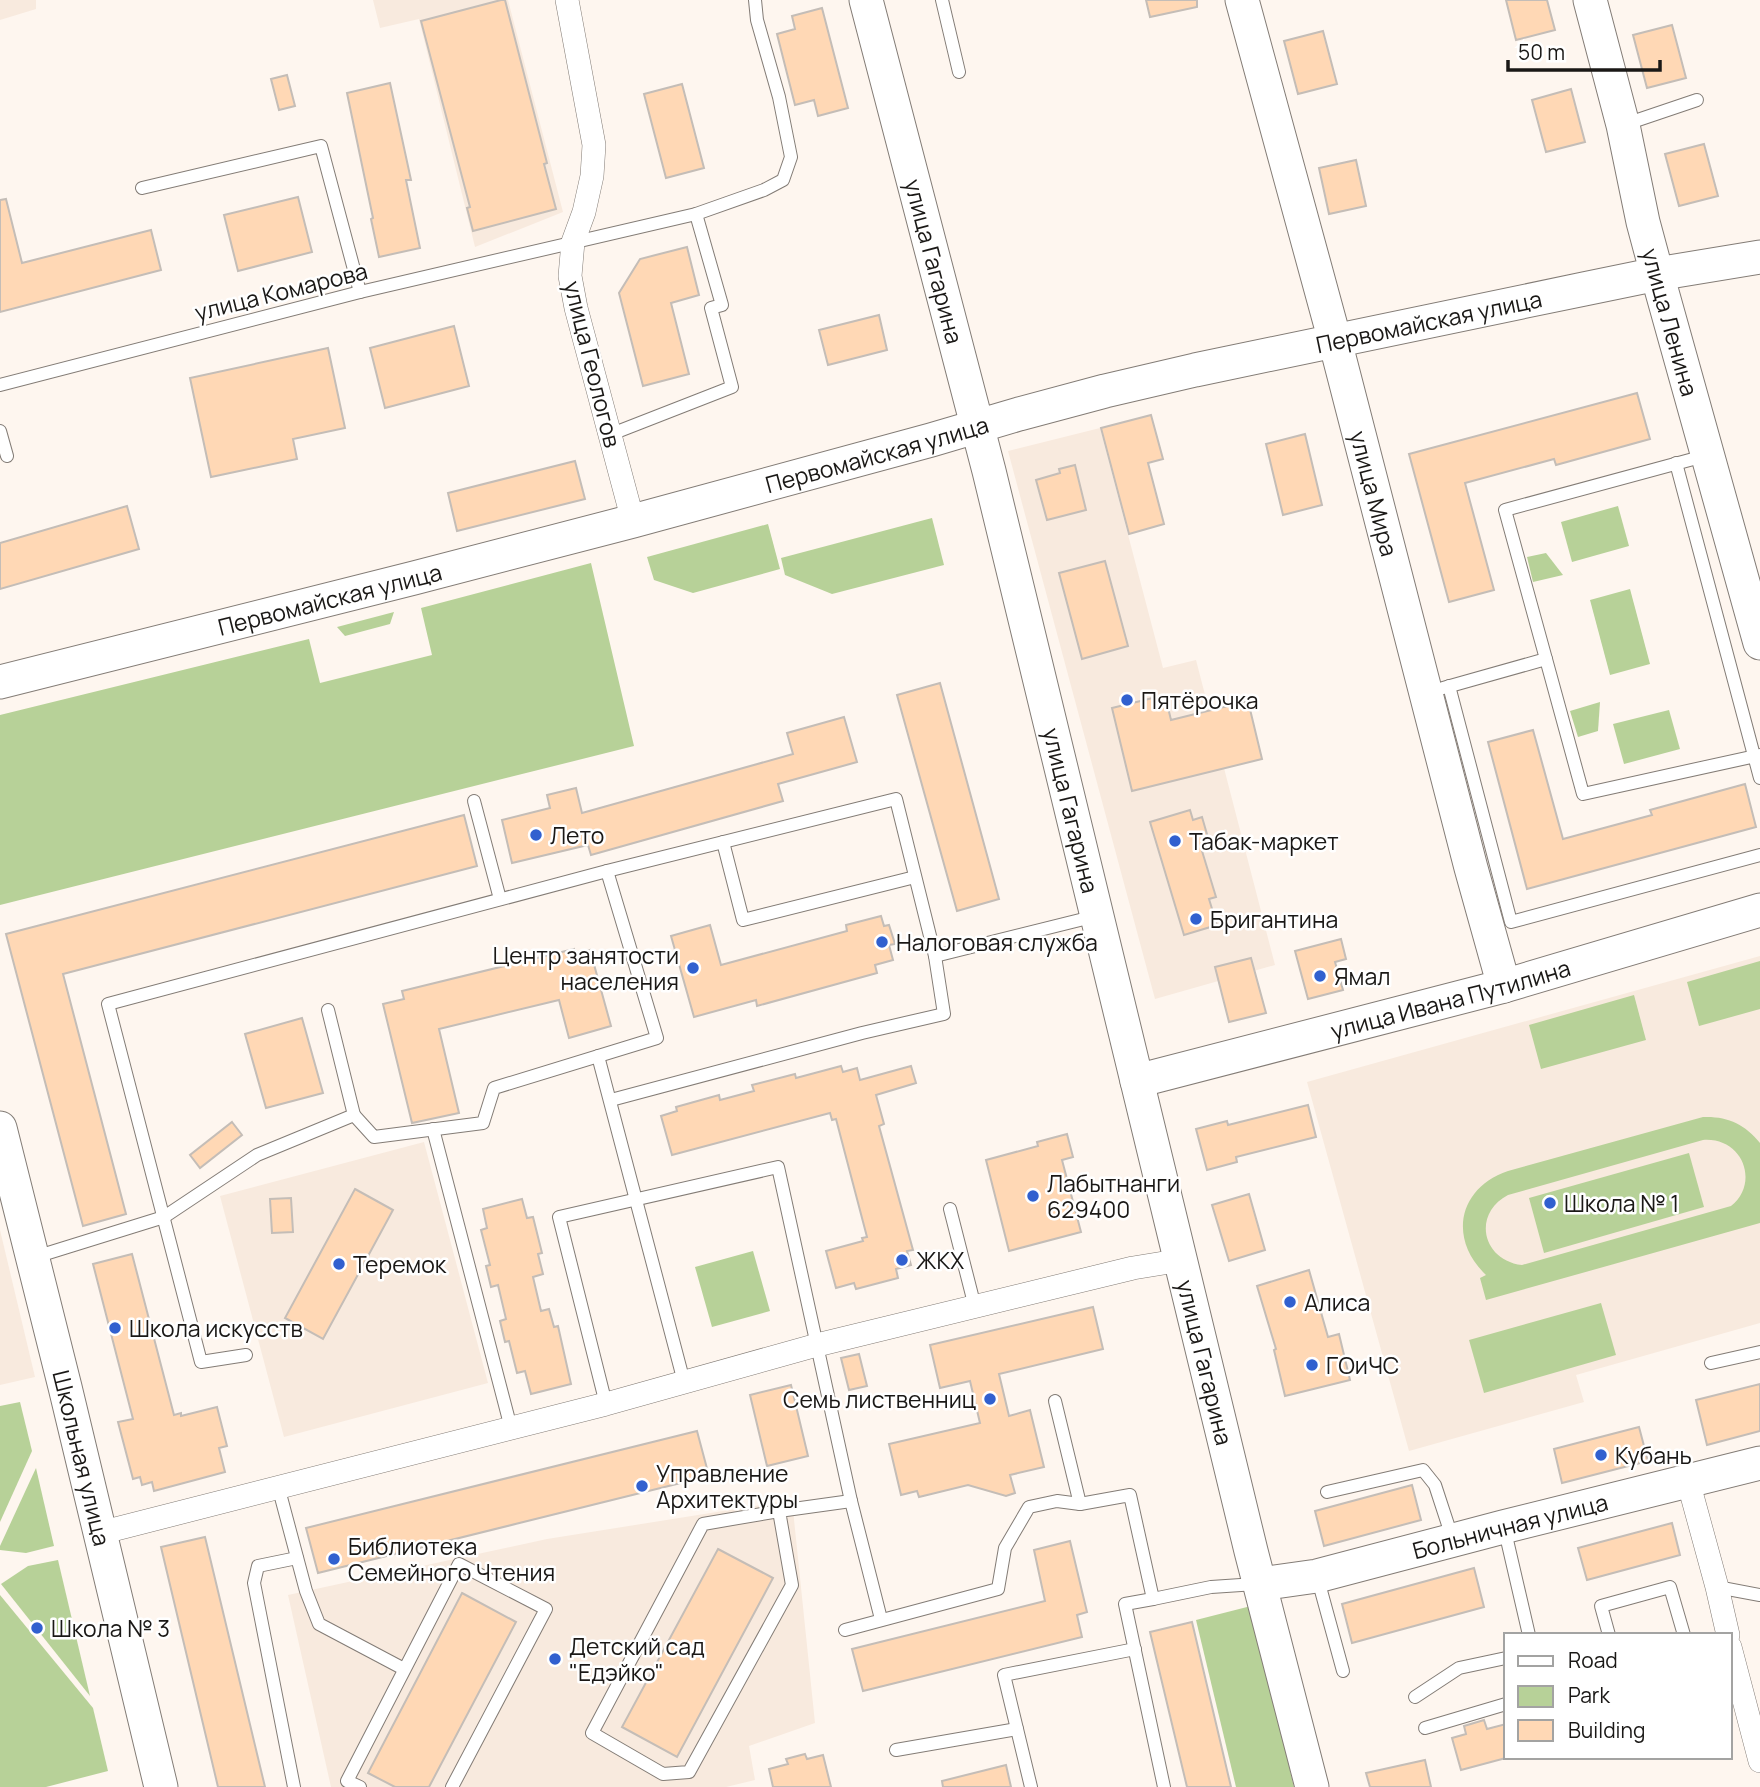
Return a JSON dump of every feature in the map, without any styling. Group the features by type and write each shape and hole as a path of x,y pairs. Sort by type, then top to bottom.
{"street":[{"name":"улица Геологов","path":"567,0 594,145 592,176 584,212 573,242 570,275 633,521"},
{"name":"улица Гагарина","path":"866,0 977,425 1312,1787"},
{"name":"улица Мира","path":"1242,0 1335,341 1437,689 1471,868 1504,986"},
{"name":"улица Ленина","path":"1590,0 1623,125 1643,222 1760,643"},
{"name":"Первомайская улица","path":"0,682 633,521 977,425 1195,370 1657,274 1760,257"},
{"name":"улица Ивана Путилина","path":"1137,1081 1504,986 1760,910"},
{"name":"Школьная улица","path":"0,1128 161,1787"},
{"path":"100,1533 606,1404 817,1345 1133,1268 1182,1260"},
{"name":"Больничная улица","path":"1260,1584 1317,1576 1760,1463"},
{"path":"1688,1481 1728,1633"},
{"path":"1732,1656 1760,1761"}],"lane":[{"name":"улица Комарова","path":"0,384 360,292 696,214 764,190 783,180 791,157 779,97 757,20 755,0"},
{"path":"942,0 959,72"},
{"path":"1623,125 1697,100"},
{"path":"142,188 321,146 360,292"},
{"path":"609,435 732,387 710,308 722,305 696,214"},
{"path":"0,431 7,456"},
{"path":"1708,455 1506,510 1583,794 1757,755"},
{"path":"1676,463 1757,755 1760,778"},
{"path":"1546,659 1437,689 1511,922 1760,855"},
{"path":"246,1355 201,1362 108,1004 607,871 896,799 935,956 944,1014 862,1032 611,1100"},
{"path":"474,801 500,899"},
{"path":"723,842 743,920 915,877"},
{"path":"328,1010 354,1115 374,1137 484,1123 494,1088 657,1038 607,871"},
{"path":"935,956 1096,915"},
{"path":"598,1056 684,1382"},
{"path":"32,1258 164,1217 257,1155 354,1115"},
{"path":"433,1129 511,1427"},
{"path":"606,1404 559,1217 778,1167 851,1502 881,1619"},
{"path":"950,1209 975,1307"},
{"path":"1712,1363 1760,1352"},
{"path":"1055,1401 1080,1504"},
{"path":"1327,1492 1423,1470 1435,1485 1453,1540"},
{"path":"278,1486 306,1591 319,1624 404,1669"},
{"path":"845,1630 998,1589 1005,1548 1029,1507 1057,1501 1080,1504 1130,1495 1153,1599"},
{"path":"779,1511 792,1585 689,1772 663,1774 592,1733 703,1524 779,1511 851,1502"},
{"path":"1503,1527 1529,1633"},
{"path":"294,1787 254,1583 258,1566 297,1558"},
{"path":"360,1787 347,1781 459,1564 546,1609 452,1787"},
{"path":"1317,1576 1343,1671"},
{"path":"1164,1787 1125,1604 1211,1587 1260,1584"},
{"path":"1608,1633 1601,1606 1671,1587 1683,1633"},
{"path":"1717,1587 1760,1595"},
{"path":"1031,1787 1004,1675 1135,1649"},
{"path":"1415,1697 1459,1668 1504,1658"},
{"path":"1424,1728 1504,1705"},
{"path":"896,1750 1017,1729"}],"shaded area":[{"path":"0,0 36,0 36,9 0,20"},
{"path":"373,0 508,0 563,212 475,247 419,19 380,28"},
{"path":"1100,428 1163,668 1196,660 1275,965 1155,999 1008,451"},
{"name":"Школа № 1","path":"1760,956 1760,1323 1576,1375 1584,1402 1409,1451 1307,1082"},
{"path":"424,1142 488,1383 284,1437 220,1196"},
{"path":"0,1230 35,1377 0,1385"},
{"name":"Детский сад \"Едэйко\"","path":"792,1500 815,1723 749,1746 755,1780 726,1787 331,1787 288,1595 547,1539"}],"green space":[{"path":"1618,506 1629,546 1572,562 1561,522"},
{"path":"932,518 944,565 832,594 785,575 781,558"},
{"path":"768,524 780,569 693,593 654,580 647,557"},
{"path":"1546,553 1563,575 1533,582 1527,557"},
{"path":"591,563 634,746 0,905 0,715 309,639 320,683 432,655 421,608"},
{"path":"1630,589 1650,664 1610,675 1590,600"},
{"path":"394,612 390,624 345,636 337,627"},
{"path":"1600,702 1598,731 1578,737 1570,711"},
{"path":"1669,710 1680,749 1624,764 1613,724"},
{"path":"1760,961 1760,1009 1699,1026 1687,982"},
{"path":"1634,995 1646,1040 1541,1069 1529,1025"},
{"path":"1703,1117 1720,1118 1742,1126 1760,1143 1760,1223 1486,1300 1480,1278 1486,1275 1466,1246 1464,1216 1478,1189 1508,1171","holes":["1703,1140 1717,1141 1728,1146 1743,1163 1744,1186 1731,1206 1522,1265 1508,1261 1490,1246 1486,1235 1489,1213 1508,1195"]},
{"path":"1689,1153 1704,1207 1544,1253 1529,1198"},
{"path":"753,1251 770,1311 712,1327 695,1267"},
{"path":"1601,1303 1616,1355 1484,1393 1469,1340"},
{"path":"20,1402 32,1451 0,1522 0,1406"},
{"path":"36,1468 54,1546 26,1553 0,1550 0,1546"},
{"path":"58,1560 90,1696 1,1584 28,1566"},
{"path":"0,1595 93,1708 108,1771 46,1787 0,1787"},
{"path":"1251,1606 1294,1787 1236,1787 1196,1620"}],"building":[{"path":"505,0 547,163 544,164 556,209 473,231 467,208 470,207 421,21"},
{"path":"1146,0 1197,0 1197,7 1150,17"},
{"path":"1506,0 1547,0 1555,30 1516,40"},
{"path":"822,8 848,108 818,116 814,100 795,105 777,34 795,29 792,16"},
{"path":"1672,25 1686,78 1647,88 1633,35"},
{"path":"1323,31 1337,84 1298,94 1284,41"},
{"path":"287,75 295,106 279,110 271,79"},
{"path":"390,83 411,180 406,180 420,248 379,257 347,93"},
{"path":"682,84 704,168 666,178 644,94"},
{"path":"1571,89 1585,142 1546,152 1532,100"},
{"path":"1704,144 1718,196 1679,206 1665,154"},
{"path":"1356,160 1366,206 1329,214 1319,168"},
{"path":"298,197 312,252 238,271 224,215"},
{"path":"6,199 22,263 151,230 161,270 0,312 0,200"},
{"path":"687,247 699,295 671,303 689,374 643,386 619,293 640,259"},
{"path":"879,315 887,350 828,365 819,330"},
{"path":"454,326 469,386 385,408 370,348"},
{"path":"328,348 345,428 293,439 297,459 211,477 190,378"},
{"path":"1637,393 1650,439 1556,465 1554,459 1465,483 1494,590 1449,602 1409,454"},
{"path":"1151,415 1163,459 1148,463 1164,524 1129,534 1101,428"},
{"path":"1305,434 1322,505 1283,515 1266,444"},
{"path":"575,461 585,499 457,531 448,493"},
{"path":"1075,465 1086,510 1047,520 1036,480"},
{"path":"127,506 139,549 0,589 0,543"},
{"path":"1105,561 1128,646 1082,659 1059,573"},
{"path":"940,683 999,899 957,911 897,695"},
{"path":"1165,695 1171,720 1248,701 1262,759 1132,791 1112,708"},
{"path":"844,717 857,762 778,784 783,801 591,855 588,845 512,863 502,820 550,808 547,795 576,788 582,813 793,754 787,733"},
{"path":"1533,730 1563,839 1652,815 1650,810 1745,784 1756,827 1527,889 1488,742"},
{"path":"1190,810 1193,820 1202,817 1211,848 1202,851 1216,897 1209,899 1217,925 1184,935 1150,822"},
{"path":"464,815 477,866 63,974 126,1214 83,1226 6,934"},
{"path":"881,916 884,926 889,925 895,944 889,945 893,960 875,965 877,973 757,1006 756,1000 694,1017 671,936 710,925 721,965 847,931 846,925"},
{"name":"Ямал","path":"1341,939 1346,959 1335,962 1343,990 1308,999 1295,951"},
{"path":"574,949 575,954 590,950 611,1026 569,1038 559,1000 439,1029 459,1113 412,1123 383,1004 404,999 402,991"},
{"path":"1251,958 1266,1013 1229,1022 1215,967"},
{"path":"302,1018 323,1093 266,1108 245,1034"},
{"path":"841,1066 843,1072 857,1068 860,1080 911,1066 916,1083 876,1095 884,1124 879,1126 913,1250 907,1251 911,1265 896,1269 898,1278 856,1289 854,1283 836,1288 826,1251 863,1241 862,1238 867,1237 836,1119 832,1120 830,1113 672,1155 661,1116 677,1111 676,1107 719,1095 720,1100 754,1091 752,1085 795,1074 796,1078"},
{"path":"1308,1105 1316,1137 1236,1157 1237,1162 1207,1170 1196,1129 1227,1121 1228,1125"},
{"path":"232,1122 242,1135 200,1168 190,1155"},
{"name":"Лабытнанги 629400","path":"1067,1134 1073,1157 1062,1160 1081,1232 1009,1251 986,1160 1038,1146 1037,1142"},
{"name":"Теремок","path":"355,1189 393,1210 323,1339 285,1318"},
{"path":"1249,1194 1265,1250 1229,1261 1212,1205"},
{"path":"291,1198 293,1232 272,1233 270,1199"},
{"path":"522,1199 527,1218 533,1217 542,1253 538,1254 543,1274 533,1277 541,1311 549,1309 554,1327 558,1326 571,1384 531,1394 525,1371 517,1373 509,1341 505,1342 500,1321 506,1319 498,1285 491,1287 486,1266 490,1265 481,1230 487,1228 483,1209"},
{"path":"132,1254 174,1415 181,1413 181,1416 217,1407 227,1446 219,1448 225,1472 154,1491 152,1482 142,1485 140,1477 133,1479 118,1422 133,1419 93,1264"},
{"path":"1309,1270 1328,1337 1339,1334 1350,1380 1285,1396 1274,1350 1276,1349 1257,1286"},
{"name":"Семь лиственниц","path":"1093,1307 1103,1349 999,1374 1009,1416 1030,1410 1044,1467 1010,1475 1015,1493 1006,1496 968,1485 919,1497 917,1491 901,1495 889,1444 980,1423 970,1381 940,1388 930,1345"},
{"path":"859,1354 867,1386 849,1390 841,1358"},
{"path":"1760,1384 1760,1431 1707,1445 1696,1400"},
{"path":"791,1385 808,1456 767,1466 750,1395"},
{"name":"Кубань","path":"1639,1427 1648,1461 1562,1483 1554,1449"},
{"path":"697,1431 709,1476 318,1573 306,1528"},
{"path":"1412,1485 1421,1520 1324,1546 1315,1511"},
{"path":"1672,1523 1680,1555 1587,1580 1578,1548"},
{"path":"205,1537 265,1787 218,1787 161,1547"},
{"path":"1070,1541 1087,1612 1077,1615 1082,1637 863,1691 852,1649 1045,1601 1034,1550"},
{"path":"718,1549 773,1578 677,1757 622,1727"},
{"path":"1474,1568 1484,1607 1352,1643 1342,1604"},
{"path":"462,1593 516,1622 429,1787 395,1787 368,1773"},
{"path":"1192,1622 1231,1787 1187,1787 1150,1632"},
{"path":"1484,1720 1487,1729 1504,1725 1504,1759 1461,1770 1452,1738 1466,1734 1464,1726"},
{"path":"805,1754 807,1759 823,1755 831,1787 773,1787 769,1769 788,1764 786,1759"},
{"path":"1425,1760 1431,1787 1370,1787 1366,1773"},
{"path":"1006,1765 1011,1787 943,1787 942,1781"}],"place":[{"name":"Пятёрочка","path":"1127,700"},
{"name":"Лето","path":"536,835"},
{"name":"Табак-маркет","path":"1175,841"},
{"name":"Бригантина","path":"1196,919"},
{"name":"Налоговая служба","path":"882,942"},
{"name":"Центр занятости населения","path":"693,968"},
{"name":"Ямал","path":"1320,976"},
{"name":"Лабытнанги 629400","path":"1033,1196"},
{"name":"Школа № 1","path":"1550,1203"},
{"name":"ЖКХ","path":"902,1260"},
{"name":"Теремок","path":"339,1264"},
{"name":"Алиса","path":"1290,1302"},
{"name":"Школа искусств","path":"115,1328"},
{"name":"ГОиЧС","path":"1312,1365"},
{"name":"Семь лиственниц","path":"990,1399"},
{"name":"Кубань","path":"1601,1455"},
{"name":"Управление Архитектуры","path":"642,1486"},
{"name":"Библиотека Семейного Чтения","path":"334,1559"},
{"name":"Школа № 3","path":"37,1628"},
{"name":"Детский сад \"Едэйко\"","path":"555,1659"}]}
